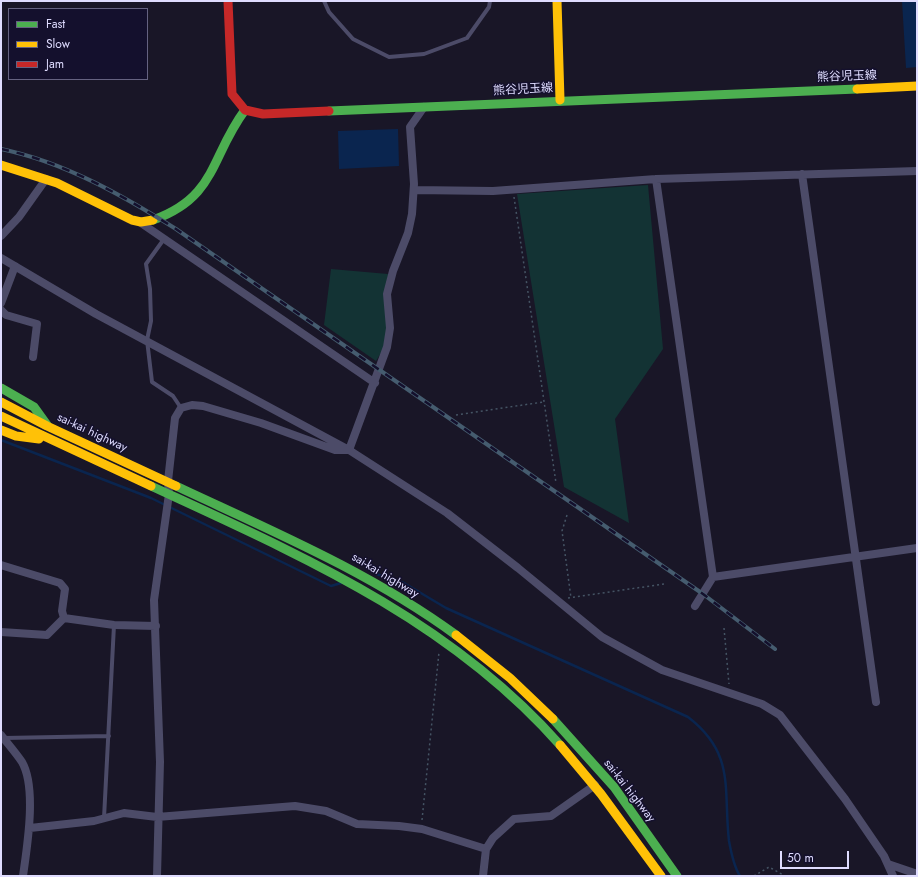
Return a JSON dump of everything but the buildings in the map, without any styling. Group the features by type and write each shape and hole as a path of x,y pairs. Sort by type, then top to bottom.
{"main road":[{"path":"1,165 46,179 89,197 141,223 149,223 180,208 192,199 201,188 233,126 245,110 232,94 228,1"},
{"path":"557,1 560,100"},
{"name":"熊谷児玉線","path":"245,110 263,114 560,100 917,86"},
{"path":"1,388 34,406 42,414 47,426"},
{"name":"sai-kai highway","path":"1,402 47,426 168,481 342,564 453,632 492,663 537,703 599,770 641,825 677,876"},
{"name":"sai-kai highway","path":"1,416 50,440 170,494 347,580 444,642 485,673 528,712 595,785 630,830 661,876"},
{"path":"1,430 16,436 50,440"}],"street":[{"path":"349,450 375,383 378,369 387,347 390,328 387,294 393,271 408,234 412,214 414,190 410,127 424,107"},
{"path":"414,190 513,190 656,180 917,171"},
{"path":"802,174 876,702"},
{"path":"1,236 20,217 46,179"},
{"path":"656,180 713,577 695,606"},
{"path":"141,223 375,383"},
{"path":"1,258 96,314 147,340 349,450 447,513 518,568 602,637 662,670 771,708 784,719 845,799 888,864 893,876"},
{"path":"1,303 15,266"},
{"path":"1,310 6,315 37,324 33,357"},
{"path":"157,876 157,817 160,762 154,600 170,494 168,481 175,418 181,408 192,405 204,406 261,423 335,450 349,450"},
{"path":"713,577 917,548"},
{"path":"1,565 60,583 65,589 62,610 64,618"},
{"path":"64,618 114,625 156,626"},
{"path":"1,632 47,635 64,618"},
{"path":"2,736 22,763 28,778 30,828 23,876"},
{"path":"483,876 486,849 493,838 514,819 551,816 595,785"},
{"path":"30,828 124,814 157,817 295,806 326,811 357,824 399,826 422,829 486,849"},
{"path":"888,864 917,874"}],"lane":[{"path":"324,1 329,12 353,39 389,57 424,54 467,38 489,7 490,1"},
{"path":"164,238 146,264 150,289 151,321 147,340 152,382 173,396 181,408"},
{"path":"104,818 114,625"},
{"path":"2,736 109,736"}],"path":[{"path":"513,190 556,483"},
{"path":"456,415 543,402"},
{"path":"567,515 562,531 571,598"},
{"path":"556,600 664,584"},
{"path":"724,628 730,694"},
{"path":"422,829 439,652 444,642"},
{"path":"754,876 770,867 785,876"}],"green space":[{"path":"648,185 663,349 615,419 629,523 564,487 517,194"},
{"path":"331,269 388,274 387,328 385,346 376,361 324,325"}],"water":[{"path":"902,1 917,1 917,67 906,68"},
{"path":"398,129 399,166 339,169 338,131"}],"waterway":[{"path":"1,440 151,498 331,586 341,583"},
{"path":"376,574 404,583 446,608 688,717 703,731 714,745 720,759 726,789 729,841 734,864 740,876"}],"railway":[{"path":"1,149 47,162 92,181 114,192 176,229 703,594 775,649"}],"traffic: fast":[{"path":"329,111 857,89"},
{"path":"153,220 174,211 189,200 201,187 210,174 234,127 245,110"},
{"path":"1,388 34,407 47,425"},
{"path":"151,486 317,565 370,594 421,626 470,661 517,701 560,745"},
{"path":"176,486 284,536 355,572 423,612 456,635"},
{"path":"553,719 614,787 677,876"}],"traffic: slow":[{"path":"557,1 560,100"},
{"path":"857,89 917,86"},
{"path":"1,165 57,183 132,220 141,222 153,220"},
{"path":"1,402 47,426 176,486"},
{"path":"1,416 151,486"},
{"path":"1,430 16,436 39,439"},
{"path":"456,635 510,678 553,719"},
{"path":"560,745 601,794 661,876"}],"traffic: jam":[{"path":"228,1 232,94 245,110 263,114 329,111"}]}
